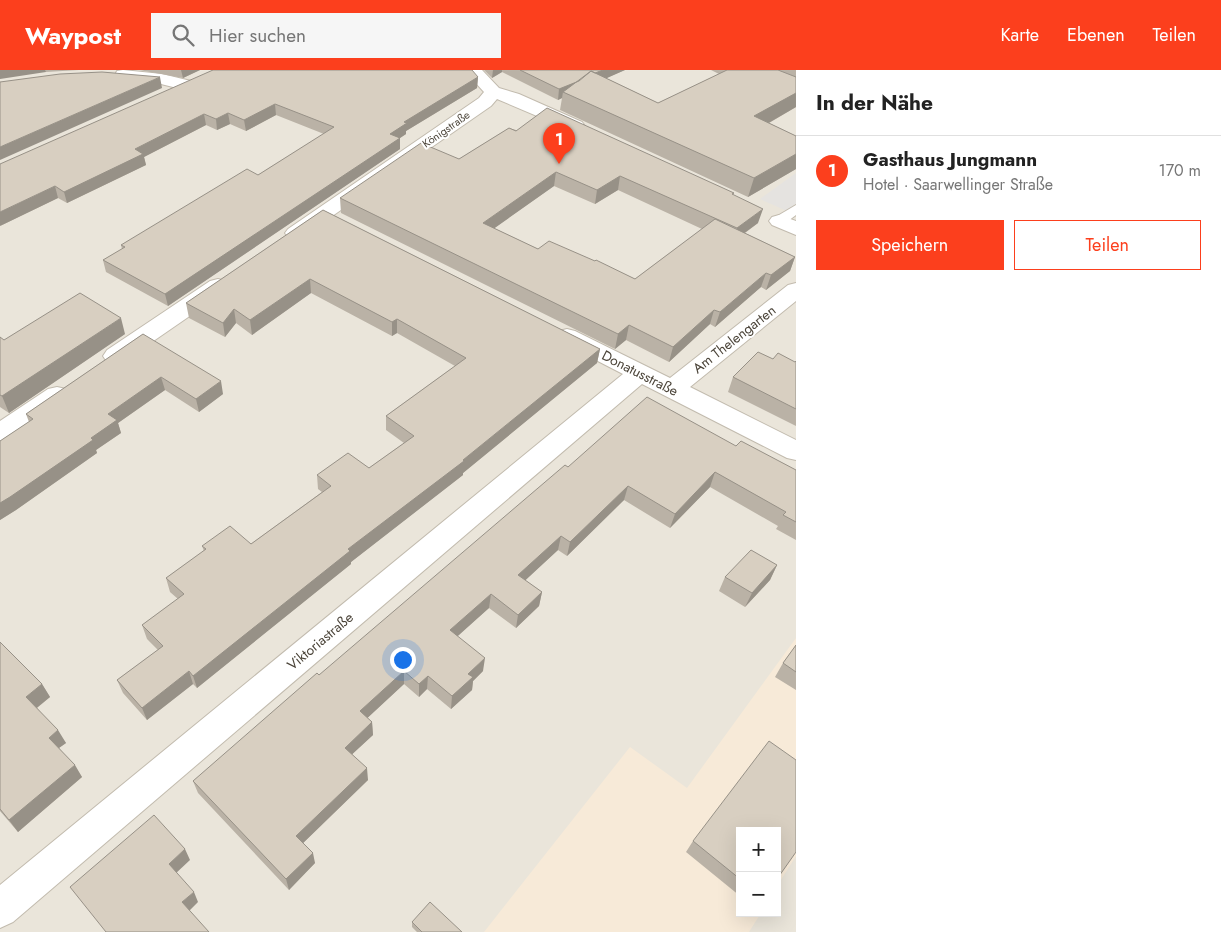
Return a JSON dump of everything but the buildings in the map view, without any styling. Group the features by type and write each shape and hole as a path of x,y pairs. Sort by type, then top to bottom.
{"street":[{"path":"472,70 484,80 493,92 513,98 594,134"},
{"path":"108,74 193,81 158,98"},
{"name":"Königstraße","path":"276,247 333,218 485,102 493,92"},
{"path":"97,368 235,274"},
{"name":"Am Thelengarten","path":"672,389 796,290"},
{"name":"Donatusstraße","path":"544,324 796,451"},
{"name":"Viktoriastraße","path":"0,909 640,373"},
{"path":"0,434 73,384"}],"lane":[{"path":"787,225 796,209"}],"shaded area":[{"path":"0,70 796,70 796,932 0,932"},
{"path":"796,173 796,215 760,199"},
{"path":"796,638 796,856 781,880 781,827 736,827 736,917 758,917 749,932 484,932 630,747 687,788"}],"place":[{"name":"Gasthaus Jungmann","path":"559,164"}]}
